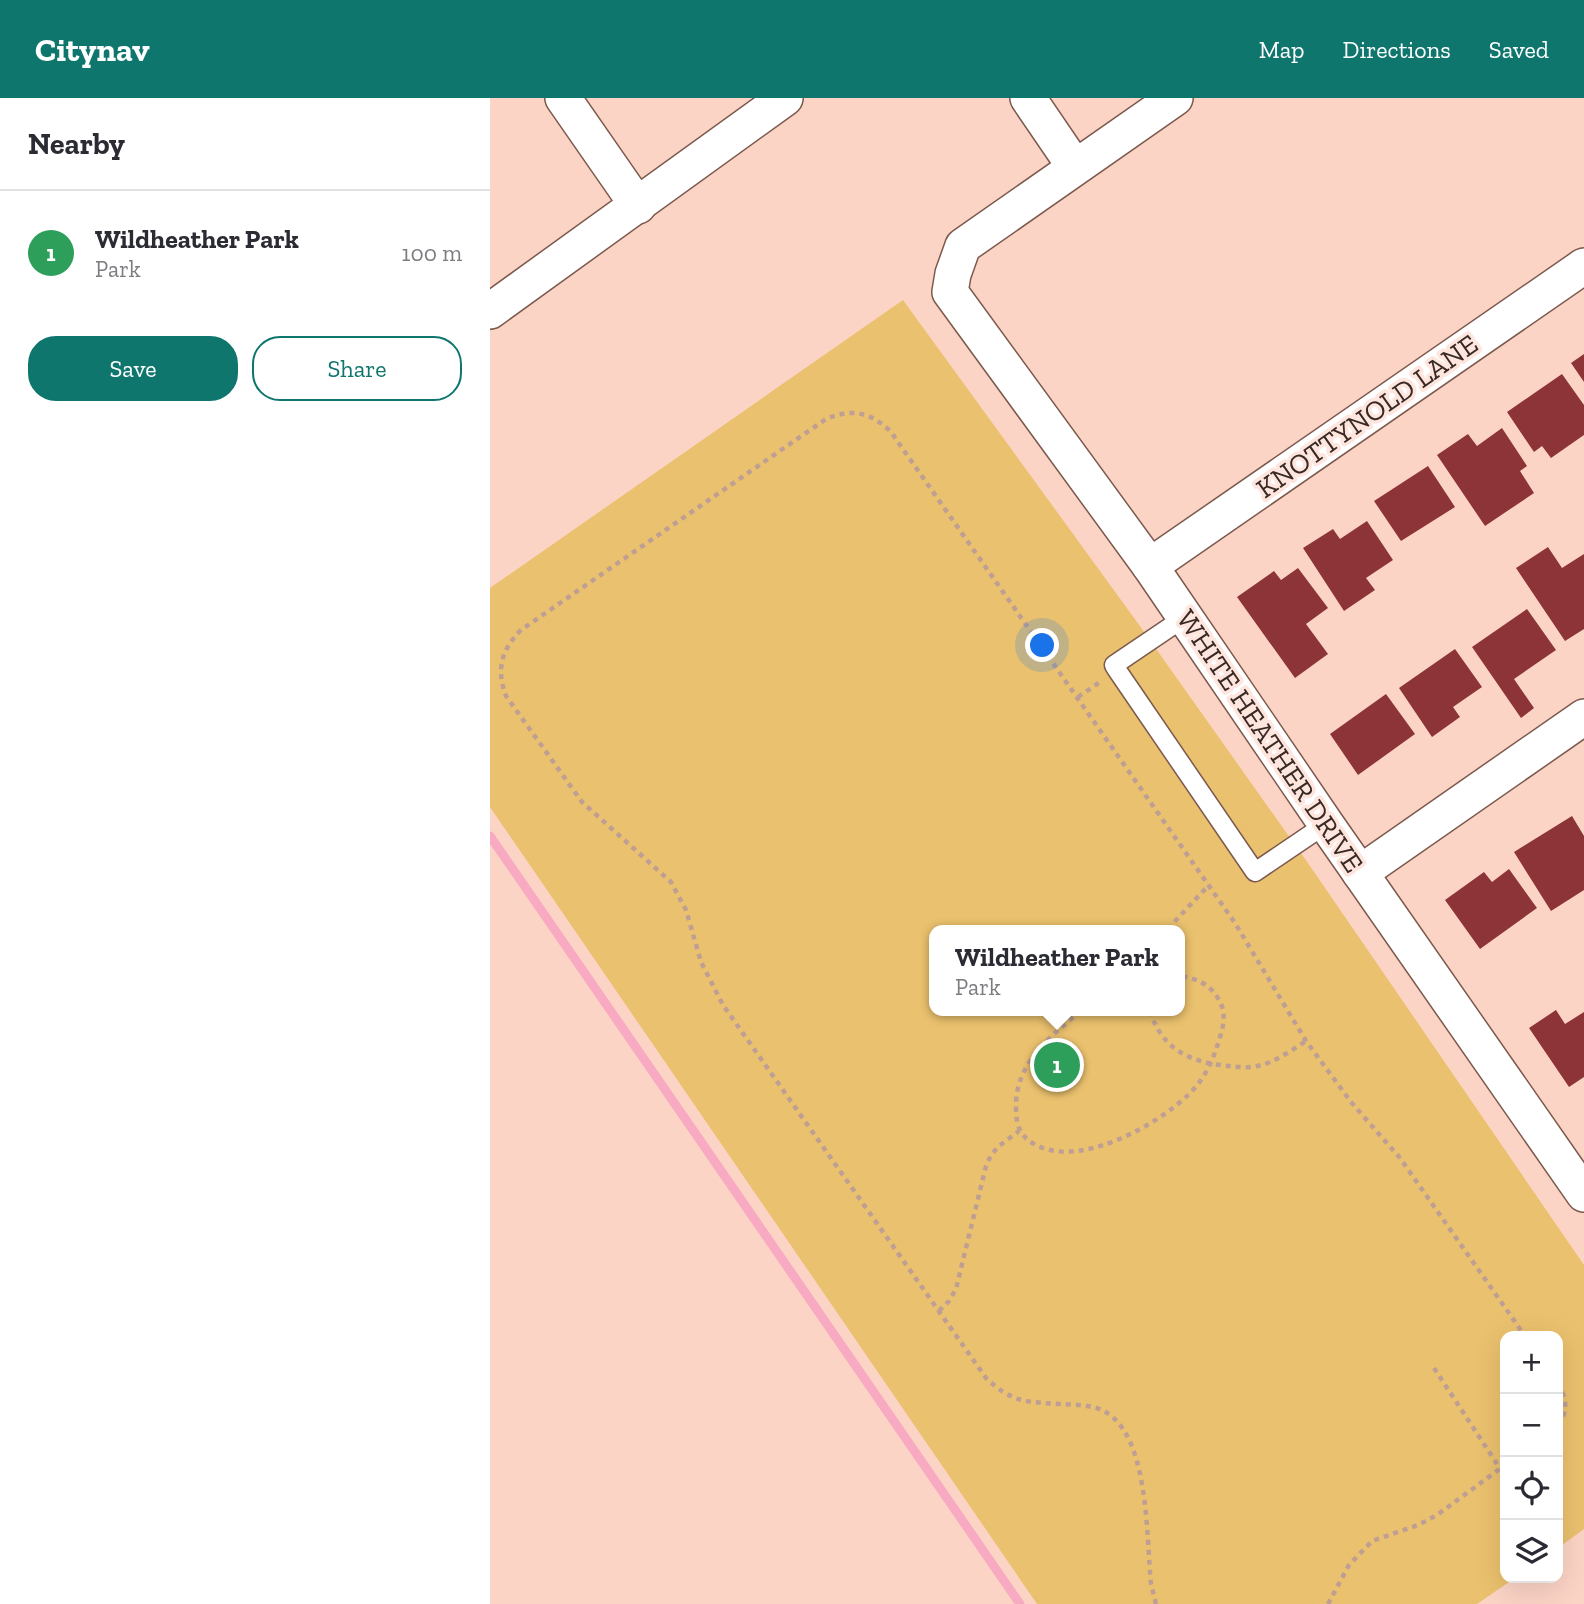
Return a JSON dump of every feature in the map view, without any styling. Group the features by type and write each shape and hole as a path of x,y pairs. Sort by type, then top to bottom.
{"street":[{"path":"563,98 638,206"},
{"path":"490,311 785,98"},
{"path":"1028,98 1075,167 1175,98"},
{"name":"WHITE HEATHER DRIVE","path":"1075,167 963,246 950,292 1150,566 1360,873 1579,1178"},
{"name":"KNOTTYNOLD LANE","path":"1150,566 1584,266"},
{"path":"1360,873 1584,717"}],"lane":[{"path":"1185,617 1114,665 1255,872 1326,824"}],"path":[{"path":"1156,1604 1151,1584 1142,1483 1137,1458 1125,1430 1103,1410 1089,1405 1022,1402 998,1390 986,1378 723,1005 701,962 686,910 671,882 582,802 506,696 500,670 503,654 510,641 532,622 826,419 847,413 870,415 891,432 1209,885 1306,1041 1351,1102 1400,1158 1521,1331"},
{"path":"1172,925 1209,885"},
{"path":"1075,1016 1051,1035 1024,1068 1018,1085 1016,1121 1019,1131 1028,1141 1056,1152 1075,1151 1114,1141 1152,1123 1174,1107 1204,1077 1222,1033 1223,1010 1208,985 1185,977"},
{"path":"1152,1016 1158,1029 1174,1049 1210,1064 1258,1066 1306,1041"},
{"path":"939,1311 950,1301 957,1289 991,1155 1019,1131"},
{"path":"1434,1368 1500,1463"},
{"path":"1563,1394 1566,1401 1563,1416"},
{"path":"1328,1604 1349,1565 1372,1541 1418,1525 1437,1515 1500,1469"}],"shaded area":[{"path":"903,300 1310,866 1584,1265 1584,1529 1563,1544 1563,1331 1500,1331 1500,1583 1508,1583 1477,1604 1037,1604 490,807 490,588"}],"building":[{"path":"1584,354 1584,382 1571,363"},
{"path":"1562,374 1584,405 1584,435 1551,458 1542,446 1534,452 1507,412"},
{"path":"1502,428 1527,466 1520,471 1534,493 1485,526 1437,455 1468,434 1477,446"},
{"path":"1428,466 1455,507 1401,541 1374,501"},
{"path":"1367,521 1393,560 1366,578 1375,590 1344,611 1303,548 1333,529 1340,539"},
{"path":"1548,547 1562,568 1584,554 1584,629 1565,641 1516,568"},
{"path":"1298,568 1328,608 1306,624 1328,654 1295,678 1237,597 1274,571 1281,580"},
{"path":"1527,609 1556,650 1514,679 1534,708 1521,718 1472,647"},
{"path":"1455,649 1482,687 1453,707 1460,717 1432,737 1399,688"},
{"path":"1386,694 1415,734 1358,775 1330,734"},
{"path":"1572,816 1584,836 1584,890 1551,911 1514,852"},
{"path":"1509,869 1537,908 1480,949 1445,900 1484,872 1492,882"},
{"path":"1556,1010 1565,1024 1584,1012 1584,1077 1569,1087 1529,1028"}],"waterway":[{"path":"490,836 1020,1604"}],"place":[{"name":"Wildheather Park","path":"1057,1065"}]}
